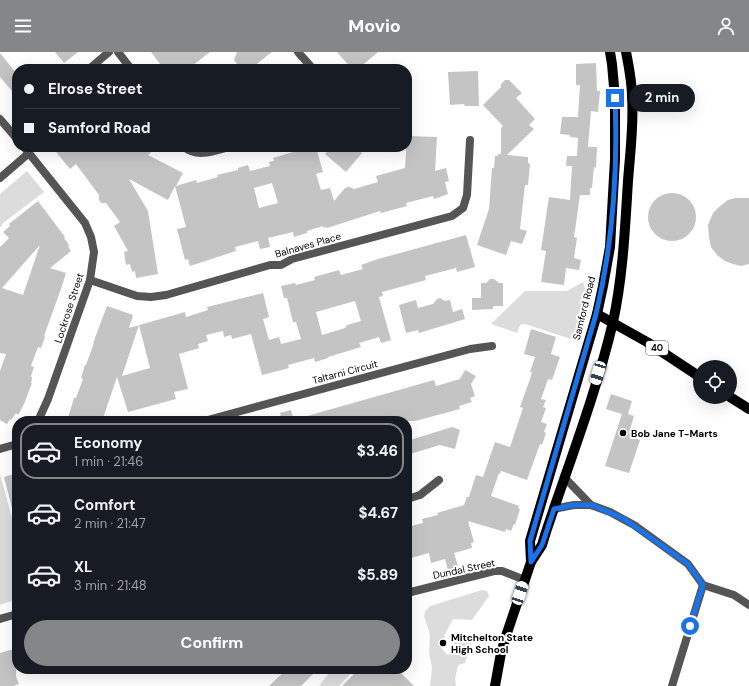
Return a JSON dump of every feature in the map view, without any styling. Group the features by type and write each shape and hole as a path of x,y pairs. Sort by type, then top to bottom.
{"main road":[{"name":"Samford Road","path":"531,562 530,541 596,314 610,247 615,159 614,92 610,52"},
{"name":"Samford Road","path":"495,686 501,653 531,562 542,545 596,380 613,322 624,248 632,138 631,79 626,52"},
{"name":"40","path":"596,314 647,342 693,372"},
{"path":"737,401 749,409"}],"street":[{"path":"95,64 109,52"},
{"path":"118,52 127,64"},
{"path":"298,52 309,64"},
{"path":"0,119 12,130"},
{"name":"Balnaves Place","path":"90,280 137,296 151,297 166,295 270,266 282,265 292,259 452,216 463,208 468,195 470,140"},
{"path":"0,178 24,152"},
{"name":"Lockrose Street","path":"28,152 85,223 91,237 94,252 90,280 48,399 40,416"},
{"path":"191,152 208,152"},
{"name":"Taltarni Circuit","path":"222,416 470,349 492,346"},
{"path":"0,449 12,445"},
{"path":"564,477 592,505 624,519 688,564 703,585 734,595 749,605"},
{"path":"412,497 428,490 439,480"},
{"path":"554,509 574,505 592,505"},
{"name":"Dundal Street","path":"412,592 494,571 502,571 525,580"},
{"path":"672,686 703,585"},
{"path":"0,620 12,616"}],"shaded area":[{"path":"27,171 44,192 3,223 0,228 0,194"},
{"path":"583,282 586,292 577,341 525,324 520,325 517,333 491,324 525,291 567,291"},
{"path":"0,474 12,518 12,601 0,605"},
{"path":"482,590 487,591 489,596 472,620 453,619 445,634 442,649 448,655 454,651 454,642 462,635 471,645 465,663 458,665 455,679 456,686 430,686 432,668 429,652 430,635 424,616 425,612 430,606"},
{"path":"328,674 350,674 339,686 319,686"}],"building":[{"path":"55,52 78,52 64,63"},
{"path":"151,52 210,52 194,64 160,64"},
{"path":"237,52 272,52 256,64 237,64 234,60"},
{"path":"337,52 378,52 364,64 348,64"},
{"path":"0,53 12,68 12,91 0,77"},
{"path":"596,63 597,91 600,91 598,112 591,111 588,147 597,147 596,168 594,167 590,195 580,195 574,237 577,238 574,258 581,260 579,270 566,268 564,285 541,282 546,251 541,250 549,197 570,200 572,166 566,166 567,156 577,156 578,138 560,134 562,117 578,117 580,85 576,85 576,64"},
{"path":"478,71 479,106 465,106 464,104 450,105 448,72"},
{"path":"505,80 509,80 522,93 516,98 535,119 529,125 534,129 507,155 528,157 528,163 530,164 528,185 525,185 520,229 527,231 522,244 511,241 506,255 477,245 489,209 492,168 494,168 495,156 501,154 501,128 503,126 483,105 501,87 501,84"},
{"path":"412,136 437,137 435,171 446,168 449,181 445,182 448,194 434,199 433,196 406,203 407,206 381,213 380,211 327,228 324,228 323,226 294,237 293,232 268,238 270,247 260,249 258,241 235,247 236,251 190,266 188,259 185,260 177,229 186,227 175,186 168,200 129,179 148,211 158,274 136,278 135,271 132,272 130,264 126,265 124,252 128,251 114,226 120,222 106,203 101,203 99,200 99,195 76,164 70,169 56,152 151,152 148,155 183,173 176,186 196,180 197,183 218,177 217,175 238,170 238,168 248,165 250,171 270,166 269,162 274,161 273,158 293,152 317,152 323,172 316,174 321,190 330,188 334,201 345,188 349,187 354,189 378,182 376,176 405,168 406,152 412,152","holes":["272,183 278,203 259,208 254,188"]},
{"path":"327,152 362,153 346,172 325,154"},
{"path":"672,193 681,195 689,200 694,208 696,217 694,226 689,234 681,239 672,241 663,239 655,234 650,226 648,217 650,208 655,200 663,195"},
{"path":"735,198 749,198 749,264 741,266 725,261 717,255 711,247 709,238 708,225 713,213 728,200"},
{"path":"38,201 65,237 64,238 71,251 50,268 66,273 41,348 38,347 31,366 34,367 31,376 32,383 24,404 18,415 16,413 12,416 12,419 7,424 0,420 0,371 6,354 0,353 0,247 9,238 3,232 10,226 9,224","holes":["40,245 23,295 2,288"]},
{"path":"466,235 475,267 457,272 456,268 425,276 426,280 382,292 383,296 379,297 391,340 381,343 379,337 359,343 361,347 328,358 315,362 314,358 288,365 289,368 262,375 251,334 232,339 231,335 224,337 223,331 206,335 208,341 198,344 199,348 179,354 188,389 174,392 176,399 128,412 117,377 104,416 69,416 74,398 76,398 83,379 81,378 85,365 107,306 133,315 129,328 139,325 185,312 186,317 208,310 207,307 263,293 269,317 263,319 269,340 279,337 281,344 301,339 296,322 293,322 287,298 284,298 281,286 295,283 296,285 315,280 314,277 339,270 341,275 363,269 361,265 378,259","holes":["355,301 361,321 347,325 345,328 322,335 316,312","139,325 150,368 122,376"]},
{"path":"490,279 503,283 503,306 493,306 493,309 472,310 472,298 481,298 481,283 486,283"},
{"path":"440,298 445,301 450,300 453,312 462,309 465,319 419,333 418,330 406,333 399,305 416,300 418,308 433,304"},
{"path":"531,329 556,337 551,354 560,357 552,380 548,379 541,399 546,400 543,407 546,408 541,422 547,424 542,445 540,444 527,480 501,471 491,496 519,506 518,508 520,509 515,525 514,524 511,531 506,529 505,532 468,521 474,542 471,543 472,548 454,553 458,566 456,568 448,570 445,559 431,563 429,553 412,558 412,526 423,523 422,519 438,515 437,513 464,505 467,497 469,497 476,475 483,477 495,442 510,447 523,408 520,407 530,379 532,372 530,372 535,357 524,354"},
{"path":"465,370 476,376 471,384 475,396 470,398 472,402 459,406 460,409 415,421 412,421 412,416 307,416 434,380 436,386 460,379"},
{"path":"611,394 632,401 628,414 634,416 629,433 632,434 631,437 640,440 629,473 605,466 622,414 606,409"},
{"path":"291,410 293,416 281,416 280,413"},
{"path":"452,427 460,430 455,449 440,445 412,453 412,439"},
{"path":"12,475 12,508 4,477"},
{"path":"12,649 12,674 16,674 19,684 13,686 0,686 0,653"},
{"path":"282,674 313,674 301,686 269,686"},
{"path":"354,674 402,674 414,686 342,686"}],"place":[{"name":"Bob Jane T-Marts","path":"623,433"},
{"name":"Mitchelton State High School","path":"443,643"}],"route":[{"path":"615,98 616,132 610,247 603,286 545,493 530,541 531,562 542,545 554,509 579,504 592,505 610,512 634,525 688,564 703,585 690,626"}]}
